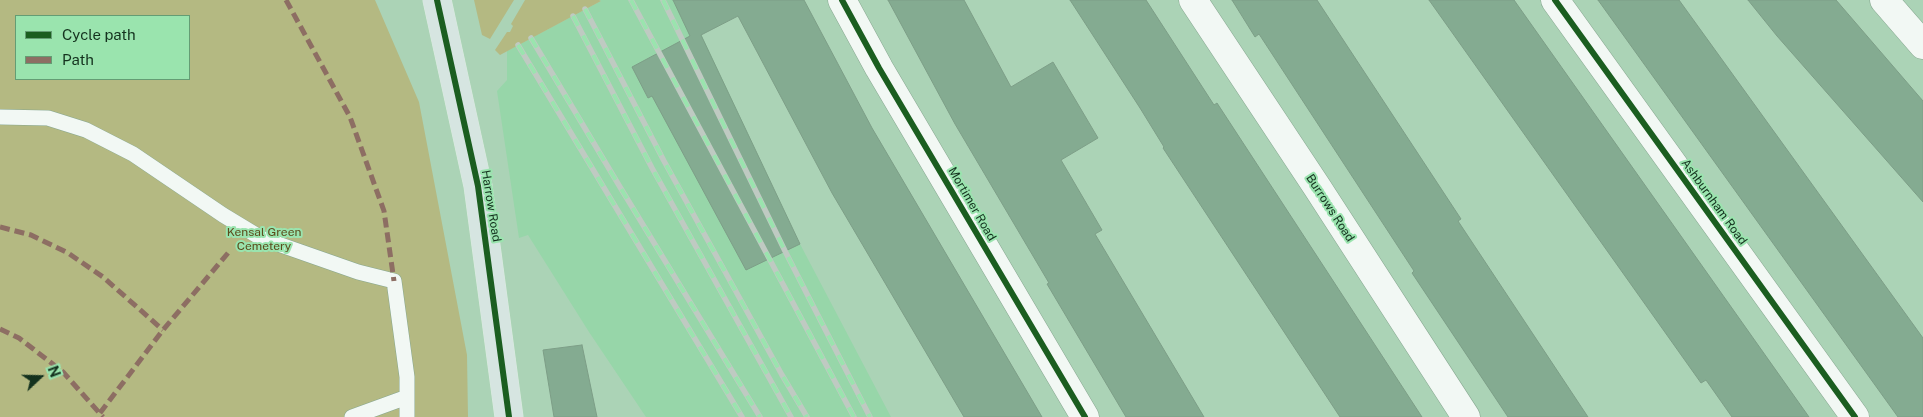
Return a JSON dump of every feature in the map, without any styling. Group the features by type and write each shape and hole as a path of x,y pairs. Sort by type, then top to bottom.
{"main road":[{"name":"Harrow Road","path":"437,0 478,186 510,417"}],"street":[{"name":"Mortimer Road","path":"842,0 879,68 1085,417"},
{"name":"Burrows Road","path":"1193,0 1466,417"},
{"name":"Ashburnham Road","path":"1555,0 1855,417"},
{"path":"1884,0 1923,45"}],"lane":[{"path":"0,117 48,118 86,130 133,154 223,215 262,238 358,272 394,281 407,377 407,417"},
{"path":"352,417 407,397"}],"shaded area":[{"path":"599,0 685,0 800,244 891,417 646,417 589,332 528,235 519,238 497,91 507,80 507,51 601,1"}],"green space":[{"name":"Kensal Green Cemetery","path":"0,0 375,0 419,102 467,355 468,417 0,417"},
{"path":"474,0 514,0 490,39 482,35"},
{"path":"525,0 601,1 500,55 495,50 507,32 510,32 513,26 511,24"}],"building":[{"path":"673,0 804,0 872,128 1042,417 964,417 832,193 738,16 701,35 800,244 746,270 652,96 648,98 632,67 690,36"},
{"path":"888,0 964,0 1011,87 1053,62 1098,138 1061,160 1102,230 1095,234 1204,417 1126,417 955,124"},
{"path":"1070,0 1146,0 1214,105 1217,103 1422,417 1340,417 1163,148 1140,108"},
{"path":"1232,0 1317,0 1461,219 1458,221 1588,417 1508,417 1412,273 1414,271 1259,34 1255,37"},
{"path":"1429,0 1514,0 1809,417 1732,417 1706,380 1701,383"},
{"path":"1598,0 1679,0 1923,338 1923,417 1898,417"},
{"path":"1748,0 1836,0 1923,101 1923,202 1777,36"},
{"path":"582,345 597,417 554,417 543,350"}],"railway":[{"path":"631,0 854,417"},
{"path":"663,0 785,251 870,417"},
{"path":"585,9 664,161 807,417"},
{"path":"573,16 652,168 791,417"},
{"path":"531,38 760,417"},
{"path":"518,45 742,417"}],"marked path":[{"path":"286,0 350,117 384,211 394,281"},
{"path":"0,227 31,235 68,253 103,277 163,330"},
{"path":"100,413 163,330 228,253"},
{"path":"0,329 19,338 63,372 103,417"}],"cycle path":[{"path":"437,0 478,186 509,417"},
{"path":"842,0 879,68 1085,417"},
{"path":"1555,0 1855,417"}]}
